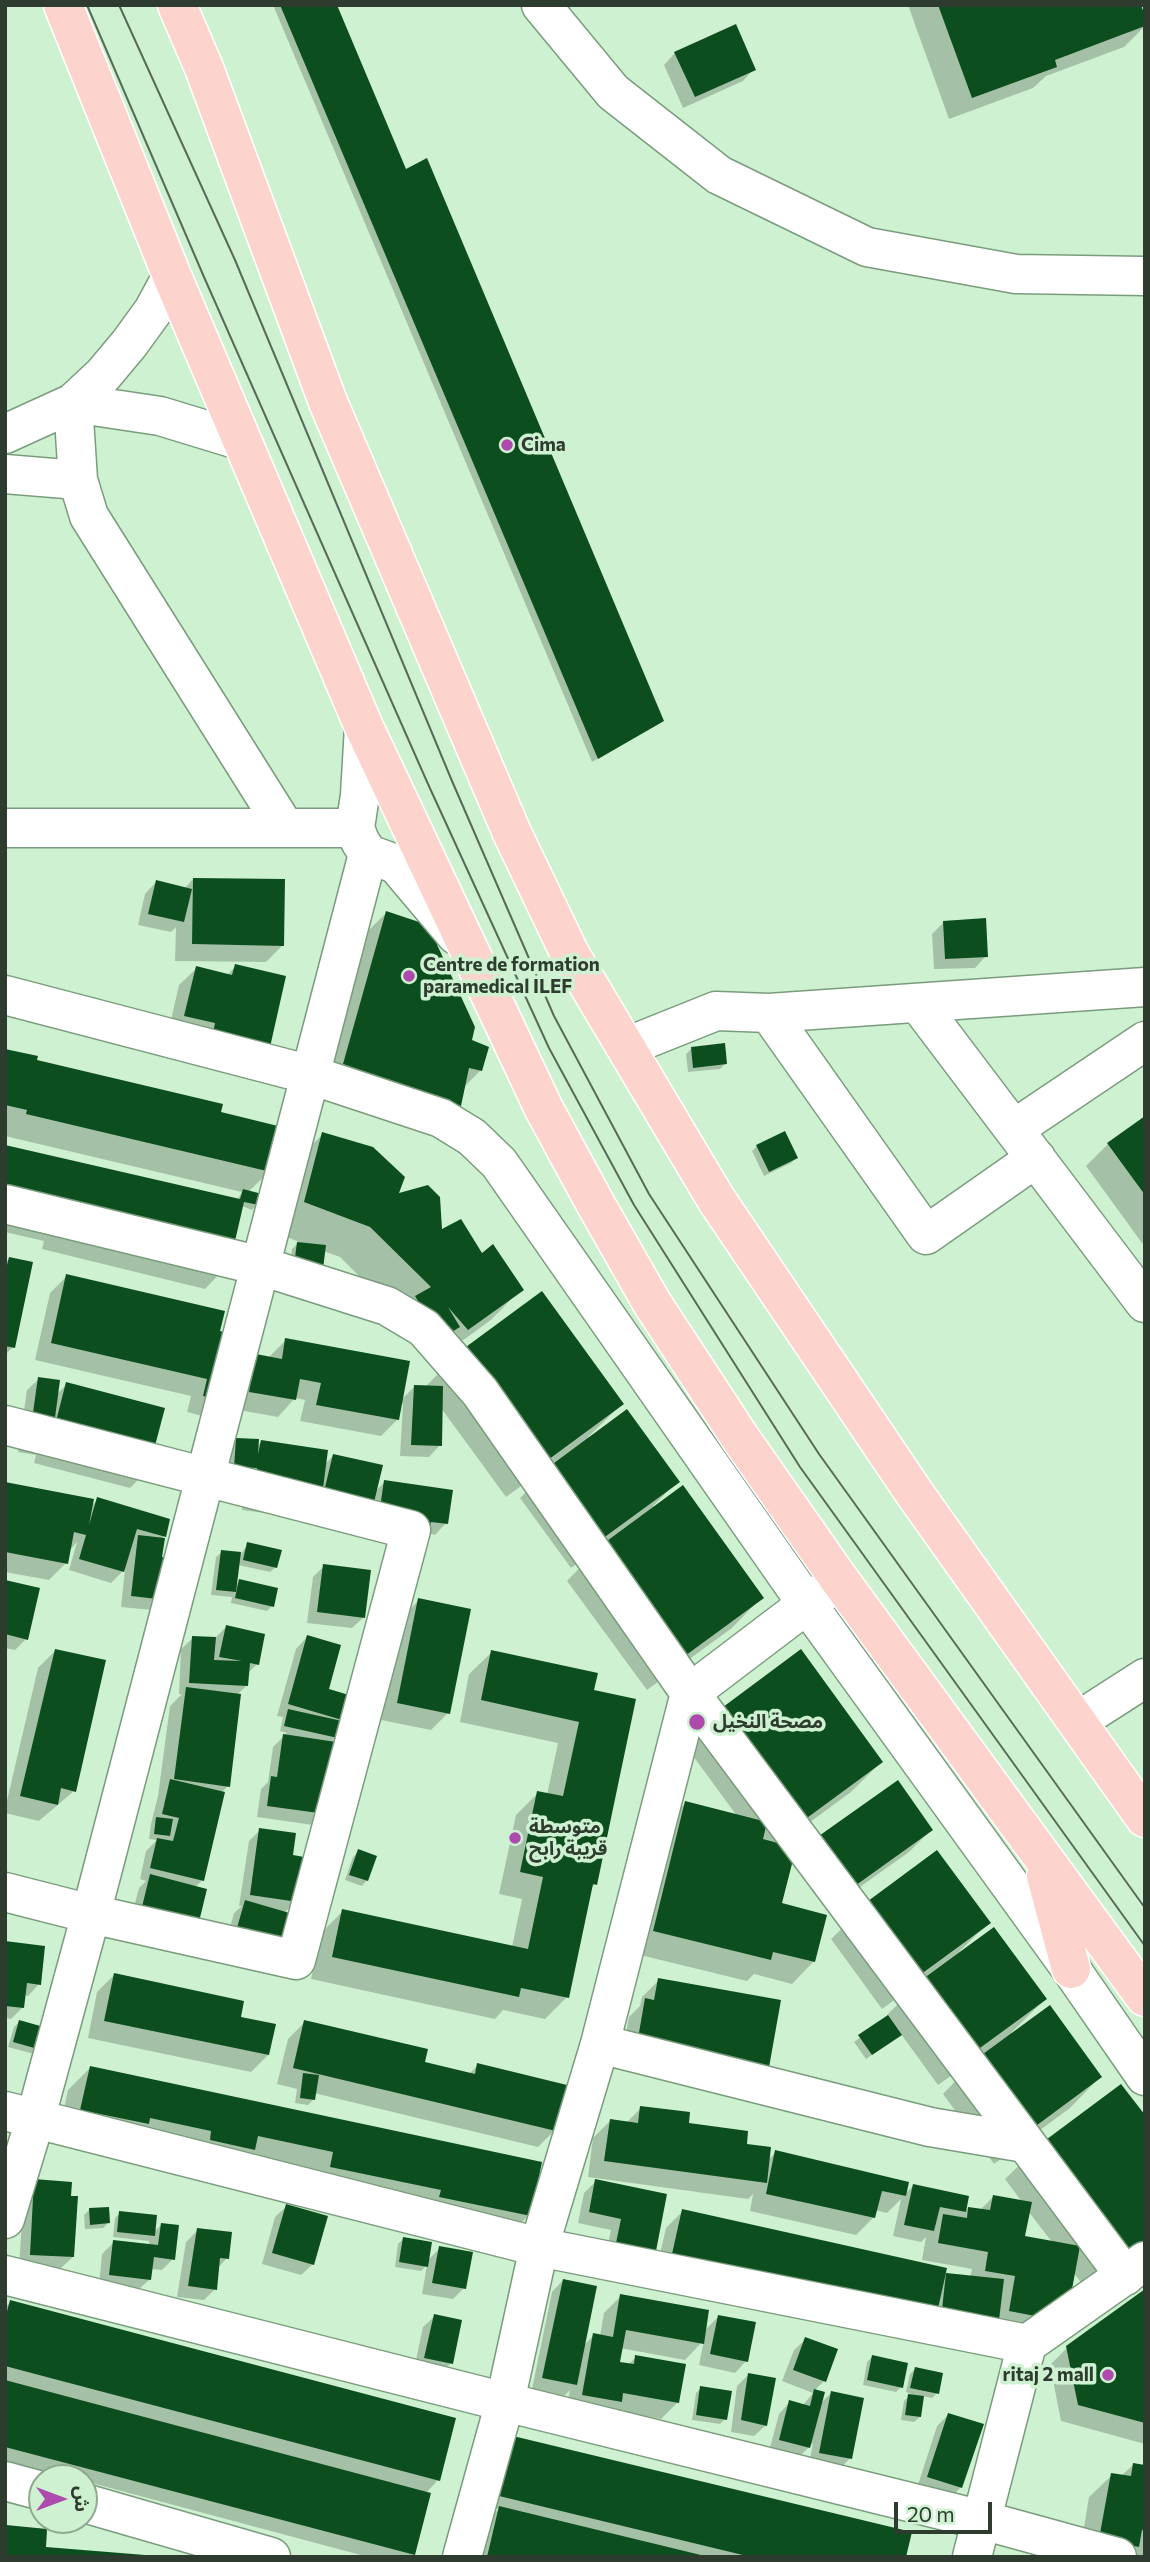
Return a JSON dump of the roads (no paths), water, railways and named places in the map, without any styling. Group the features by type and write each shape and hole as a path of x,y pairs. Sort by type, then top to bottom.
{"main road":[{"path":"63,5 172,276 364,727 544,1109 652,1303 741,1439 839,1579 1145,1997"},
{"path":"177,5 204,68 328,402 512,833 570,954 716,1199 915,1493 1145,1818"},
{"path":"1040,1854 1072,1969"}],"street":[{"path":"190,5 204,68"},
{"path":"541,5 612,92 719,175 867,247 1016,274 1145,276"},
{"path":"5,434 73,403 103,375 153,311 172,276"},
{"path":"73,403 160,416 242,440"},
{"path":"73,403 78,481 89,516 285,828"},
{"path":"5,474 78,481"},
{"path":"5,2219 20,2115 91,1914 311,1075 362,841 360,796 364,727"},
{"path":"5,828 285,828 362,841 396,864 471,953"},
{"path":"626,1047 716,1011 769,1013 1145,987"},
{"path":"5,995 311,1075 441,1118 472,1137 499,1163 807,1604 1072,1969 1145,2076"},
{"path":"918,1003 1145,1303"},
{"path":"769,1013 926,1235 1025,1144 1145,1041"},
{"path":"5,1204 261,1266 387,1306 424,1328 480,1392 690,1693 1025,2143 1135,2269 1027,2344 972,2557"},
{"path":"5,1425 411,1530 296,1960 5,1892"},
{"path":"462,2557 505,2402 539,2247 600,2044 690,1693 839,1579"},
{"path":"1078,1721 1145,1678"},
{"path":"600,2044 930,2127 1025,2143"},
{"path":"20,2115 539,2247 1027,2344"},
{"path":"5,2275 982,2520 1117,2557"},
{"path":"5,2481 28,2487"},
{"path":"98,2509 184,2545 271,2557"}],"tram line":[{"path":"87,5 428,784 549,1048 634,1205 800,1467 1145,1946"},
{"path":"119,5 235,260 452,781 554,1016 649,1194 819,1454 1145,1908"}],"place":[{"name":"Cima","path":"507,445"},
{"name":"Centre de formation paramedical ILEF","path":"409,976"},
{"name":"مصحة النخيل","path":"697,1722"},
{"name":"متوسطة قريبة رابح","path":"515,1838"},
{"name":"ritaj 2 mall","path":"1108,2375"}]}
